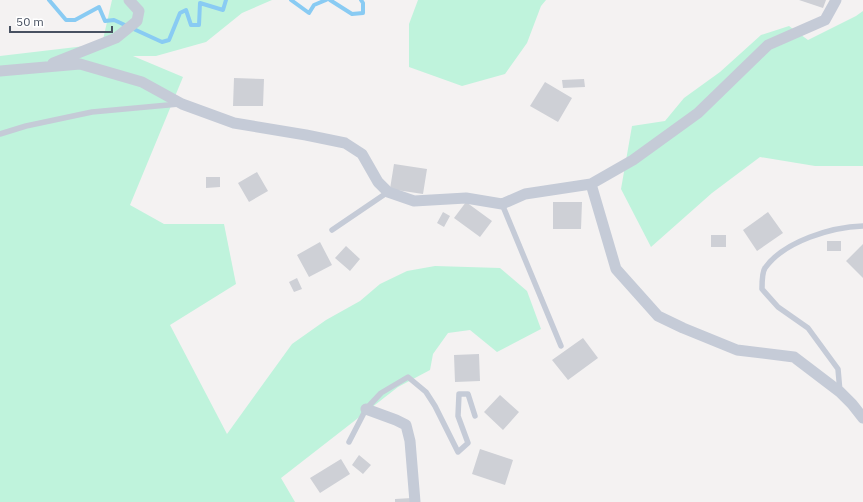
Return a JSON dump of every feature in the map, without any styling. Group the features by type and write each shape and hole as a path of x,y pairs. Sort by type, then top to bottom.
{"street":[{"path":"43,67 116,38 138,21 139,11 129,0"},
{"path":"0,71 80,64 142,82 182,104 234,122 345,143 362,154 378,182 388,192 414,201 466,198 502,204 525,194 592,184 633,160 698,113 768,45 825,20 836,0"},
{"path":"592,184 616,269 658,316 737,350 794,357 840,392 863,418"},
{"path":"366,409 406,425 410,441 415,502"}],"lane":[{"path":"0,134 92,112 182,104"},
{"path":"332,230 388,192"},
{"path":"502,204 561,346"},
{"path":"840,392 838,369 808,328 778,307 762,289 764,269 781,252 812,236 849,227 863,226"},
{"path":"349,442 366,409 380,393 408,377 426,392 435,406 458,452 468,442 458,416 459,394 468,394 475,416"}],"green space":[{"path":"112,0 272,0 242,13 206,42 156,56 133,56 183,77 130,205 164,224 224,224 236,284 170,325 227,434 292,344 326,320 360,301 380,284 407,271 435,266 500,268 527,291 541,329 497,352 470,330 448,333 433,354 430,370 398,387 281,478 295,502 0,502 0,56 102,44"},
{"path":"418,0 546,0 541,6 527,43 505,74 462,86 409,67 409,24"},
{"path":"863,11 863,166 815,166 760,157 712,193 651,247 621,189 632,126 665,121 684,98 720,72 761,35 789,26 808,40"}],"building":[{"path":"799,0 826,0 823,8"},
{"path":"234,78 264,79 263,106 233,106"},
{"path":"584,79 585,87 563,88 562,80"},
{"path":"545,82 572,98 558,122 530,106"},
{"path":"394,164 427,169 423,194 390,189"},
{"path":"257,172 268,191 249,202 238,183"},
{"path":"206,177 220,177 220,187 206,188"},
{"path":"466,202 492,221 480,237 454,218"},
{"path":"553,202 582,202 581,229 553,229"},
{"path":"443,212 450,216 444,227 437,223"},
{"path":"768,212 783,233 757,251 743,230"},
{"path":"711,235 726,235 726,247 711,247"},
{"path":"827,241 841,241 841,251 827,251"},
{"path":"320,242 332,265 309,277 297,255"},
{"path":"863,244 863,278 846,261"},
{"path":"346,246 360,259 350,271 335,258"},
{"path":"297,278 302,289 294,292 289,282"},
{"path":"583,338 598,358 568,380 552,360"},
{"path":"479,354 480,381 455,382 454,355"},
{"path":"500,395 519,412 503,430 484,412"},
{"path":"480,449 513,460 505,485 472,474"},
{"path":"359,455 371,465 363,474 352,465"},
{"path":"341,459 350,474 320,493 310,478"},
{"path":"412,498 412,502 395,502 395,499"}],"waterway":[{"path":"49,0 66,20 75,20 99,7 105,21 114,20 162,42 169,40 180,13 186,10 191,25 199,25 200,3 223,10 226,0"},
{"path":"291,0 309,13 314,5 326,0"},
{"path":"330,0 352,14 363,13 363,3 361,0"}]}
